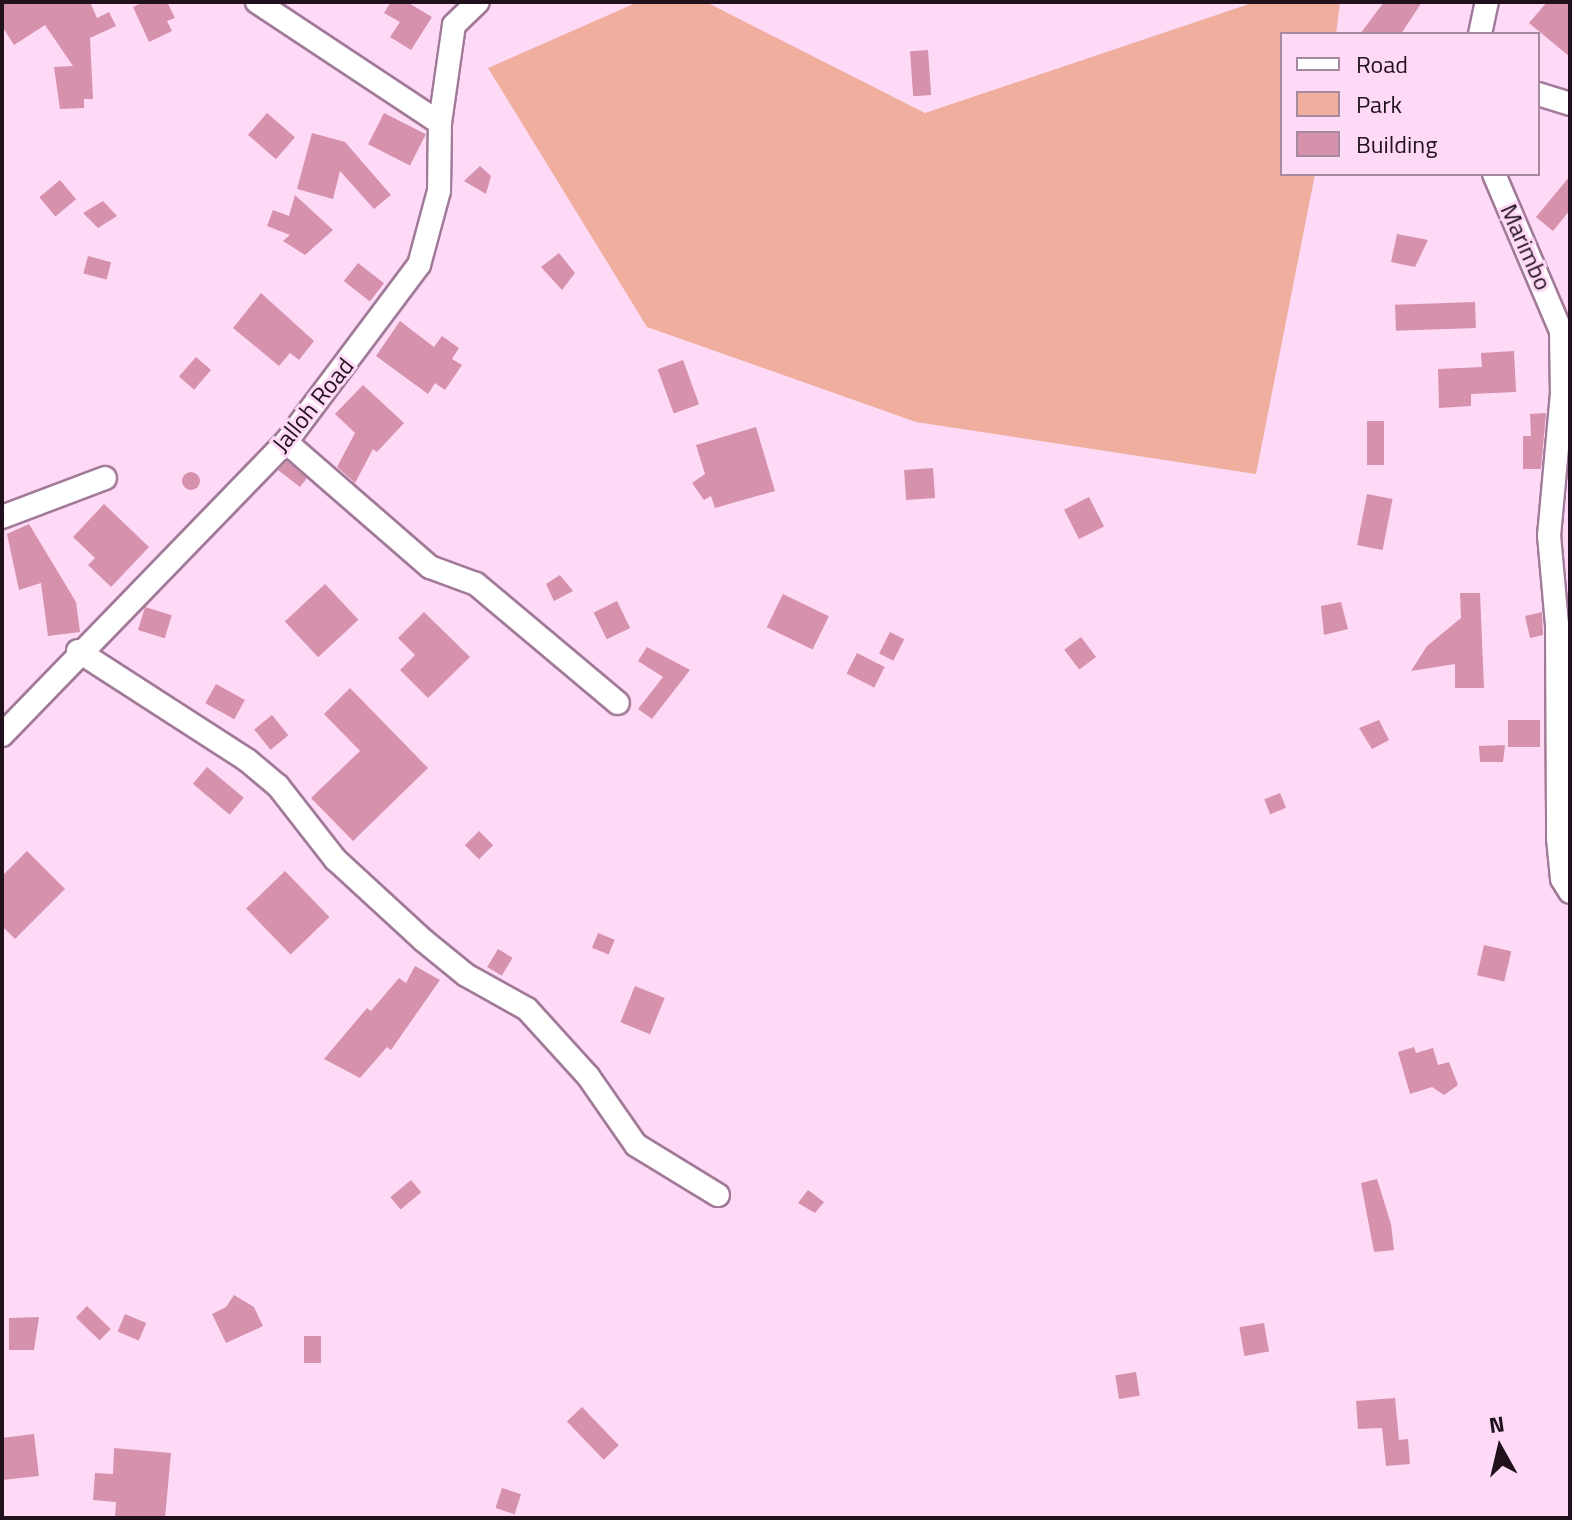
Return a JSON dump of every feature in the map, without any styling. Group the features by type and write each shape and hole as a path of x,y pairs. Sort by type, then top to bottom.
{"street":[{"path":"257,2 440,123"},
{"name":"Jalloh Road","path":"2,735 78,651 286,442 419,265 439,191 440,123 454,25 478,2"},
{"path":"1480,32 1487,2"},
{"path":"1540,95 1570,104"},
{"name":"Marimbo","path":"1495,176 1561,331 1562,393 1549,535 1557,624 1558,838 1562,879 1570,892"},
{"path":"286,442 430,567 476,584 618,703"},
{"path":"2,517 105,478"},
{"path":"78,651 247,760 278,786 335,859 423,940 466,975 527,1009 588,1076 636,1145 718,1195"}],"green space":[{"path":"638,2 706,2 925,113 1255,2 1340,2 1336,32 1280,32 1280,176 1315,176 1256,474 916,422 647,327 488,68"}],"building":[{"path":"2,2 90,2 97,18 109,12 116,26 90,38 93,99 84,99 84,108 60,109 54,67 73,66 45,25 14,45 2,26"},
{"path":"144,2 167,2 175,18 167,21 172,31 149,42 133,7"},
{"path":"391,2 407,2 432,17 411,50 390,37 400,22 384,13"},
{"path":"1384,2 1422,2 1402,32 1362,32"},
{"path":"1547,2 1570,2 1570,57 1540,32 1529,23"},
{"path":"928,50 931,95 913,96 910,51"},
{"path":"267,113 295,137 276,159 248,135"},
{"path":"384,113 426,134 410,166 368,144"},
{"path":"312,133 345,142 391,195 374,209 340,171 333,199 297,189"},
{"path":"480,166 491,176 486,194 464,181"},
{"path":"1570,176 1570,210 1553,231 1536,217"},
{"path":"60,180 76,199 55,217 39,197"},
{"path":"295,195 333,230 305,255 283,241 290,235 267,226 273,210 289,216"},
{"path":"103,201 117,216 98,228 83,213"},
{"path":"1397,234 1428,240 1415,267 1391,262"},
{"path":"559,253 575,273 562,290 541,267"},
{"path":"88,256 111,262 107,280 83,273"},
{"path":"358,263 384,283 370,301 344,281"},
{"path":"261,293 314,341 299,360 290,353 279,366 233,328"},
{"path":"1475,302 1476,328 1396,331 1395,305"},
{"path":"400,321 434,347 442,336 459,348 452,359 462,365 445,390 435,383 428,394 376,356"},
{"path":"1514,351 1516,392 1471,394 1471,406 1439,408 1438,369 1482,367 1481,353"},
{"path":"196,357 211,370 194,390 179,377"},
{"path":"683,360 699,404 674,413 658,369"},
{"path":"363,385 404,423 377,452 373,449 355,483 337,467 355,433 335,414"},
{"path":"1546,413 1541,469 1523,469 1523,436 1531,436 1530,414"},
{"path":"1367,421 1384,421 1384,465 1367,465"},
{"path":"756,427 775,491 715,508 711,496 704,500 692,483 705,474 696,445"},
{"path":"287,461 307,478 300,487 278,470"},
{"path":"933,468 935,498 906,500 904,470"},
{"path":"191,472 200,481 191,490 182,481"},
{"path":"1367,494 1393,499 1383,550 1357,545"},
{"path":"1089,497 1104,526 1079,539 1064,510"},
{"path":"104,504 149,547 111,587 88,565 95,558 73,537"},
{"path":"29,524 76,602 80,632 48,636 41,583 19,590 7,534"},
{"path":"560,575 573,591 554,601 546,584"},
{"path":"325,584 358,620 318,657 285,622"},
{"path":"1460,593 1480,593 1484,688 1455,688 1455,664 1411,671 1427,646 1461,618"},
{"path":"783,594 829,616 813,650 767,627"},
{"path":"617,601 630,628 607,639 594,612"},
{"path":"1341,602 1348,629 1324,635 1321,606"},
{"path":"145,607 172,615 165,638 138,630"},
{"path":"424,612 470,657 428,698 400,670 415,655 398,638"},
{"path":"1542,612 1543,635 1530,638 1525,616"},
{"path":"890,632 904,639 893,661 879,653"},
{"path":"1081,637 1096,657 1079,670 1064,650"},
{"path":"647,647 690,670 652,719 638,709 663,677 638,661"},
{"path":"857,653 885,667 874,688 847,673"},
{"path":"216,684 245,700 234,719 205,703"},
{"path":"350,688 428,768 353,841 311,798 360,751 324,714"},
{"path":"272,715 288,735 270,750 254,729"},
{"path":"1379,720 1389,740 1372,749 1359,728"},
{"path":"1508,720 1540,720 1540,747 1508,747"},
{"path":"1505,745 1503,762 1480,762 1479,746"},
{"path":"207,767 244,798 230,815 193,784"},
{"path":"1280,793 1286,808 1270,814 1264,799"},
{"path":"479,831 493,845 479,859 465,845"},
{"path":"27,851 65,889 15,939 2,926 2,876"},
{"path":"285,871 329,917 291,955 246,909"},
{"path":"598,933 615,940 609,955 592,948"},
{"path":"1484,945 1511,951 1504,982 1477,975"},
{"path":"498,949 513,958 502,976 487,967"},
{"path":"415,966 440,980 391,1050 387,1047 360,1078 324,1059 367,1008 371,1011 399,978 406,983"},
{"path":"635,986 665,998 650,1034 620,1022"},
{"path":"1414,1047 1416,1053 1433,1048 1438,1065 1449,1062 1458,1085 1444,1095 1432,1087 1410,1094 1398,1052"},
{"path":"1377,1179 1391,1224 1394,1250 1374,1252 1361,1183"},
{"path":"411,1180 421,1192 401,1210 390,1197"},
{"path":"808,1190 824,1202 815,1213 798,1203"},
{"path":"234,1295 254,1307 263,1326 226,1343 212,1314 226,1307"},
{"path":"87,1306 111,1329 100,1340 76,1318"},
{"path":"125,1314 146,1323 139,1340 118,1331"},
{"path":"39,1317 34,1350 9,1350 9,1318"},
{"path":"1264,1323 1269,1352 1244,1356 1239,1327"},
{"path":"304,1336 321,1336 321,1363 304,1363"},
{"path":"1136,1372 1140,1396 1119,1399 1115,1375"},
{"path":"1395,1398 1399,1440 1408,1439 1410,1464 1386,1466 1382,1428 1358,1429 1356,1401"},
{"path":"582,1407 619,1445 604,1460 567,1422"},
{"path":"34,1434 39,1476 2,1480 2,1438"},
{"path":"114,1448 171,1453 165,1518 115,1518 116,1502 93,1500 95,1473 113,1474"},
{"path":"502,1488 521,1494 515,1514 496,1508"}]}
